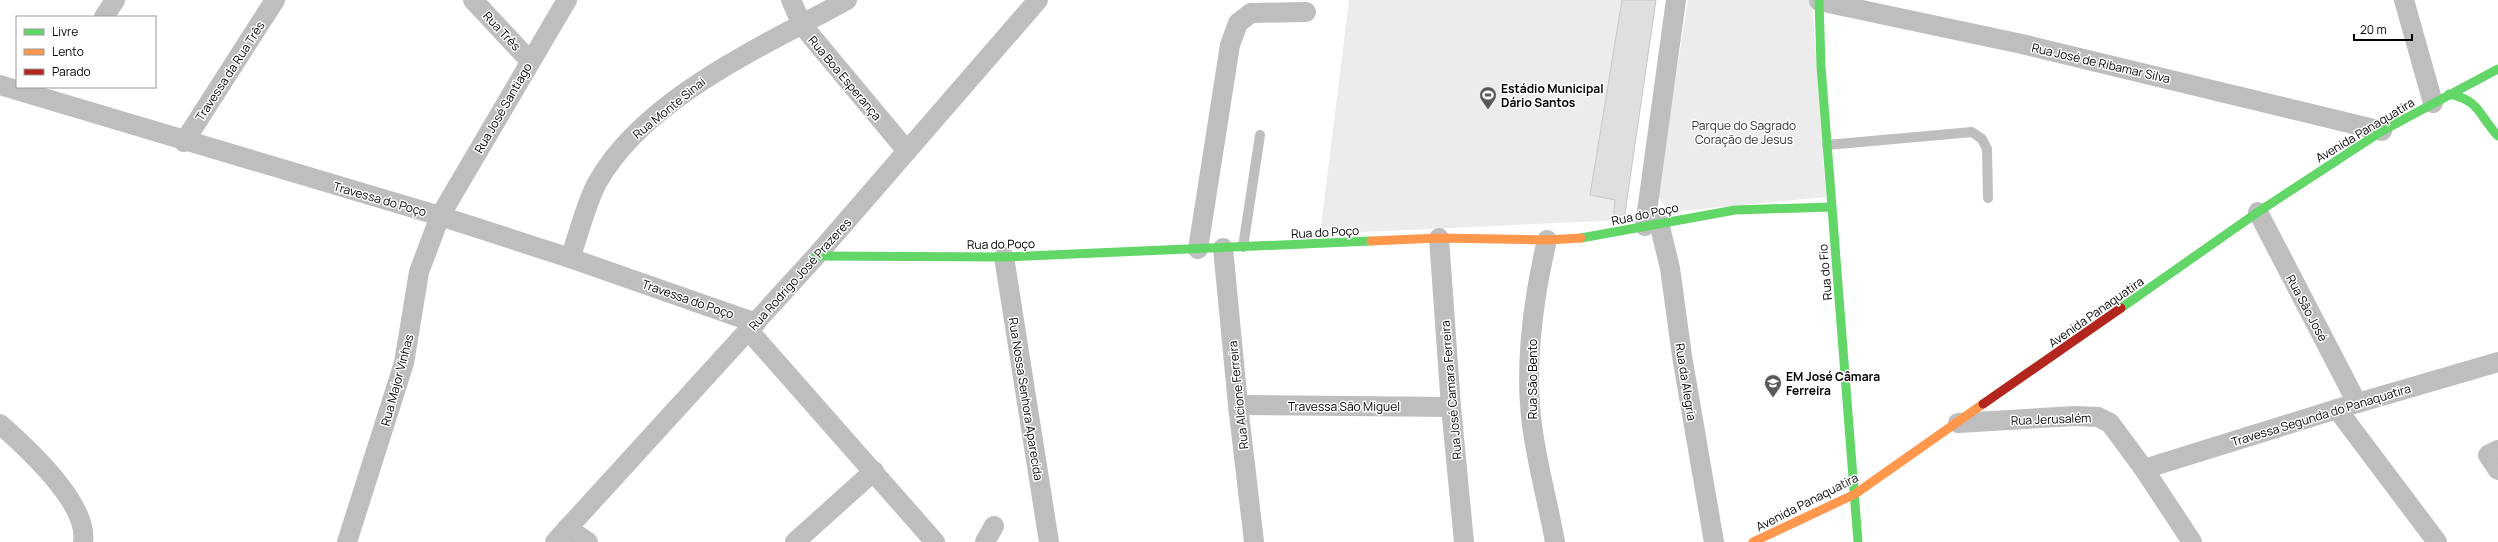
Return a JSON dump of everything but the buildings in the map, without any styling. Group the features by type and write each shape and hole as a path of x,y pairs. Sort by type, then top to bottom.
{"street":[{"path":"105,16 114,0"},
{"name":"Travessa da Rua Três","path":"184,142 275,0"},
{"name":"Rua Três","path":"473,0 530,61"},
{"name":"Rua José Santiago","path":"440,216 567,0"},
{"name":"Rua Boa Esperança","path":"791,0 802,25 907,151"},
{"name":"Rua Monte Sinai","path":"570,258 597,184 629,141 659,113 702,79 847,0"},
{"name":"Rua Rodrigo José Prazeres","path":"561,535 753,327 1038,0"},
{"path":"1652,225 1676,0"},
{"path":"2404,0 2441,99 2463,96 2475,102 2488,126 2498,136"},
{"name":"Rua José de Ribamar Silva","path":"1819,1 2022,44 2382,131"},
{"name":"Rua do Fio","path":"1819,1 1827,144 1858,542"},
{"path":"1198,249 1230,45 1238,23 1251,13 1306,12"},
{"name":"Avenida Panaquatira","path":"1753,542 1854,494 1958,424 2258,212 2382,131 2498,69"},
{"name":"Travessa do Poço","path":"0,85 16,88"},
{"name":"Travessa do Poço","path":"19,88 56,94 184,142 440,216 570,258 753,327 935,542"},
{"name":"Rua do Poço","path":"816,256 1004,257 1243,248 1439,238 1547,240 1588,238 1735,210 1832,207"},
{"name":"Rua São José","path":"2258,212 2357,403"},
{"name":"Rua Major Vinhas","path":"347,542 404,363 419,272 440,216"},
{"name":"Rua da Alegria","path":"1652,225 1670,268 1682,356 1714,542"},
{"name":"Rua José Camara Ferreira","path":"1439,238 1451,407 1464,542"},
{"name":"Rua São Bento","path":"1547,240 1532,320 1529,379 1532,425 1555,542"},
{"name":"Rua Alcione Ferreira","path":"1223,248 1238,405 1254,542"},
{"name":"Rua Nossa Senhora Aparecida","path":"1004,257 1049,542"},
{"name":"Travessa Segunda do Panaquatira","path":"2144,469 2337,408 2498,362"},
{"name":"Travessa São Miguel","path":"1238,405 1451,407"},
{"path":"2337,408 2437,542"},
{"name":"Rua Jerusalém","path":"1958,424 2075,416 2098,417 2110,423 2119,433 2144,469 2192,542"},
{"path":"0,424 44,466 75,505 83,542"},
{"path":"2498,450 2488,455 2498,470"},
{"path":"795,542 874,471"},
{"path":"561,535 588,542"}],"lane":[{"path":"1827,144 1972,132 1982,139 1987,149 1988,198"},
{"path":"1243,248 1260,136"}],"green space":[{"name":"Estádio Municipal Dário Santos","path":"1349,0 1656,0 1624,220 1320,234"},
{"name":"Parque do Sagrado Coração de Jesus","path":"1688,0 1812,0 1826,197 1669,212 1659,198 1658,187"}],"traffic: fast":[{"path":"1819,0 1821,66 1858,542"},
{"path":"2121,308 2258,212 2382,131 2498,69"},
{"path":"2449,94 2467,100 2473,105 2498,136"},
{"path":"1581,238 1735,210 1832,207"},
{"path":"816,256 1004,257 1371,241"}],"traffic: slow":[{"path":"1371,241 1439,238 1547,240 1581,238"},
{"path":"1753,542 1855,494 1983,404"}],"traffic: jam":[{"path":"1983,404 2121,308"}],"place":[{"name":"Estádio Municipal Dário Santos","path":"1488,110"},
{"name":"EM José Câmara Ferreira","path":"1773,398"}]}
